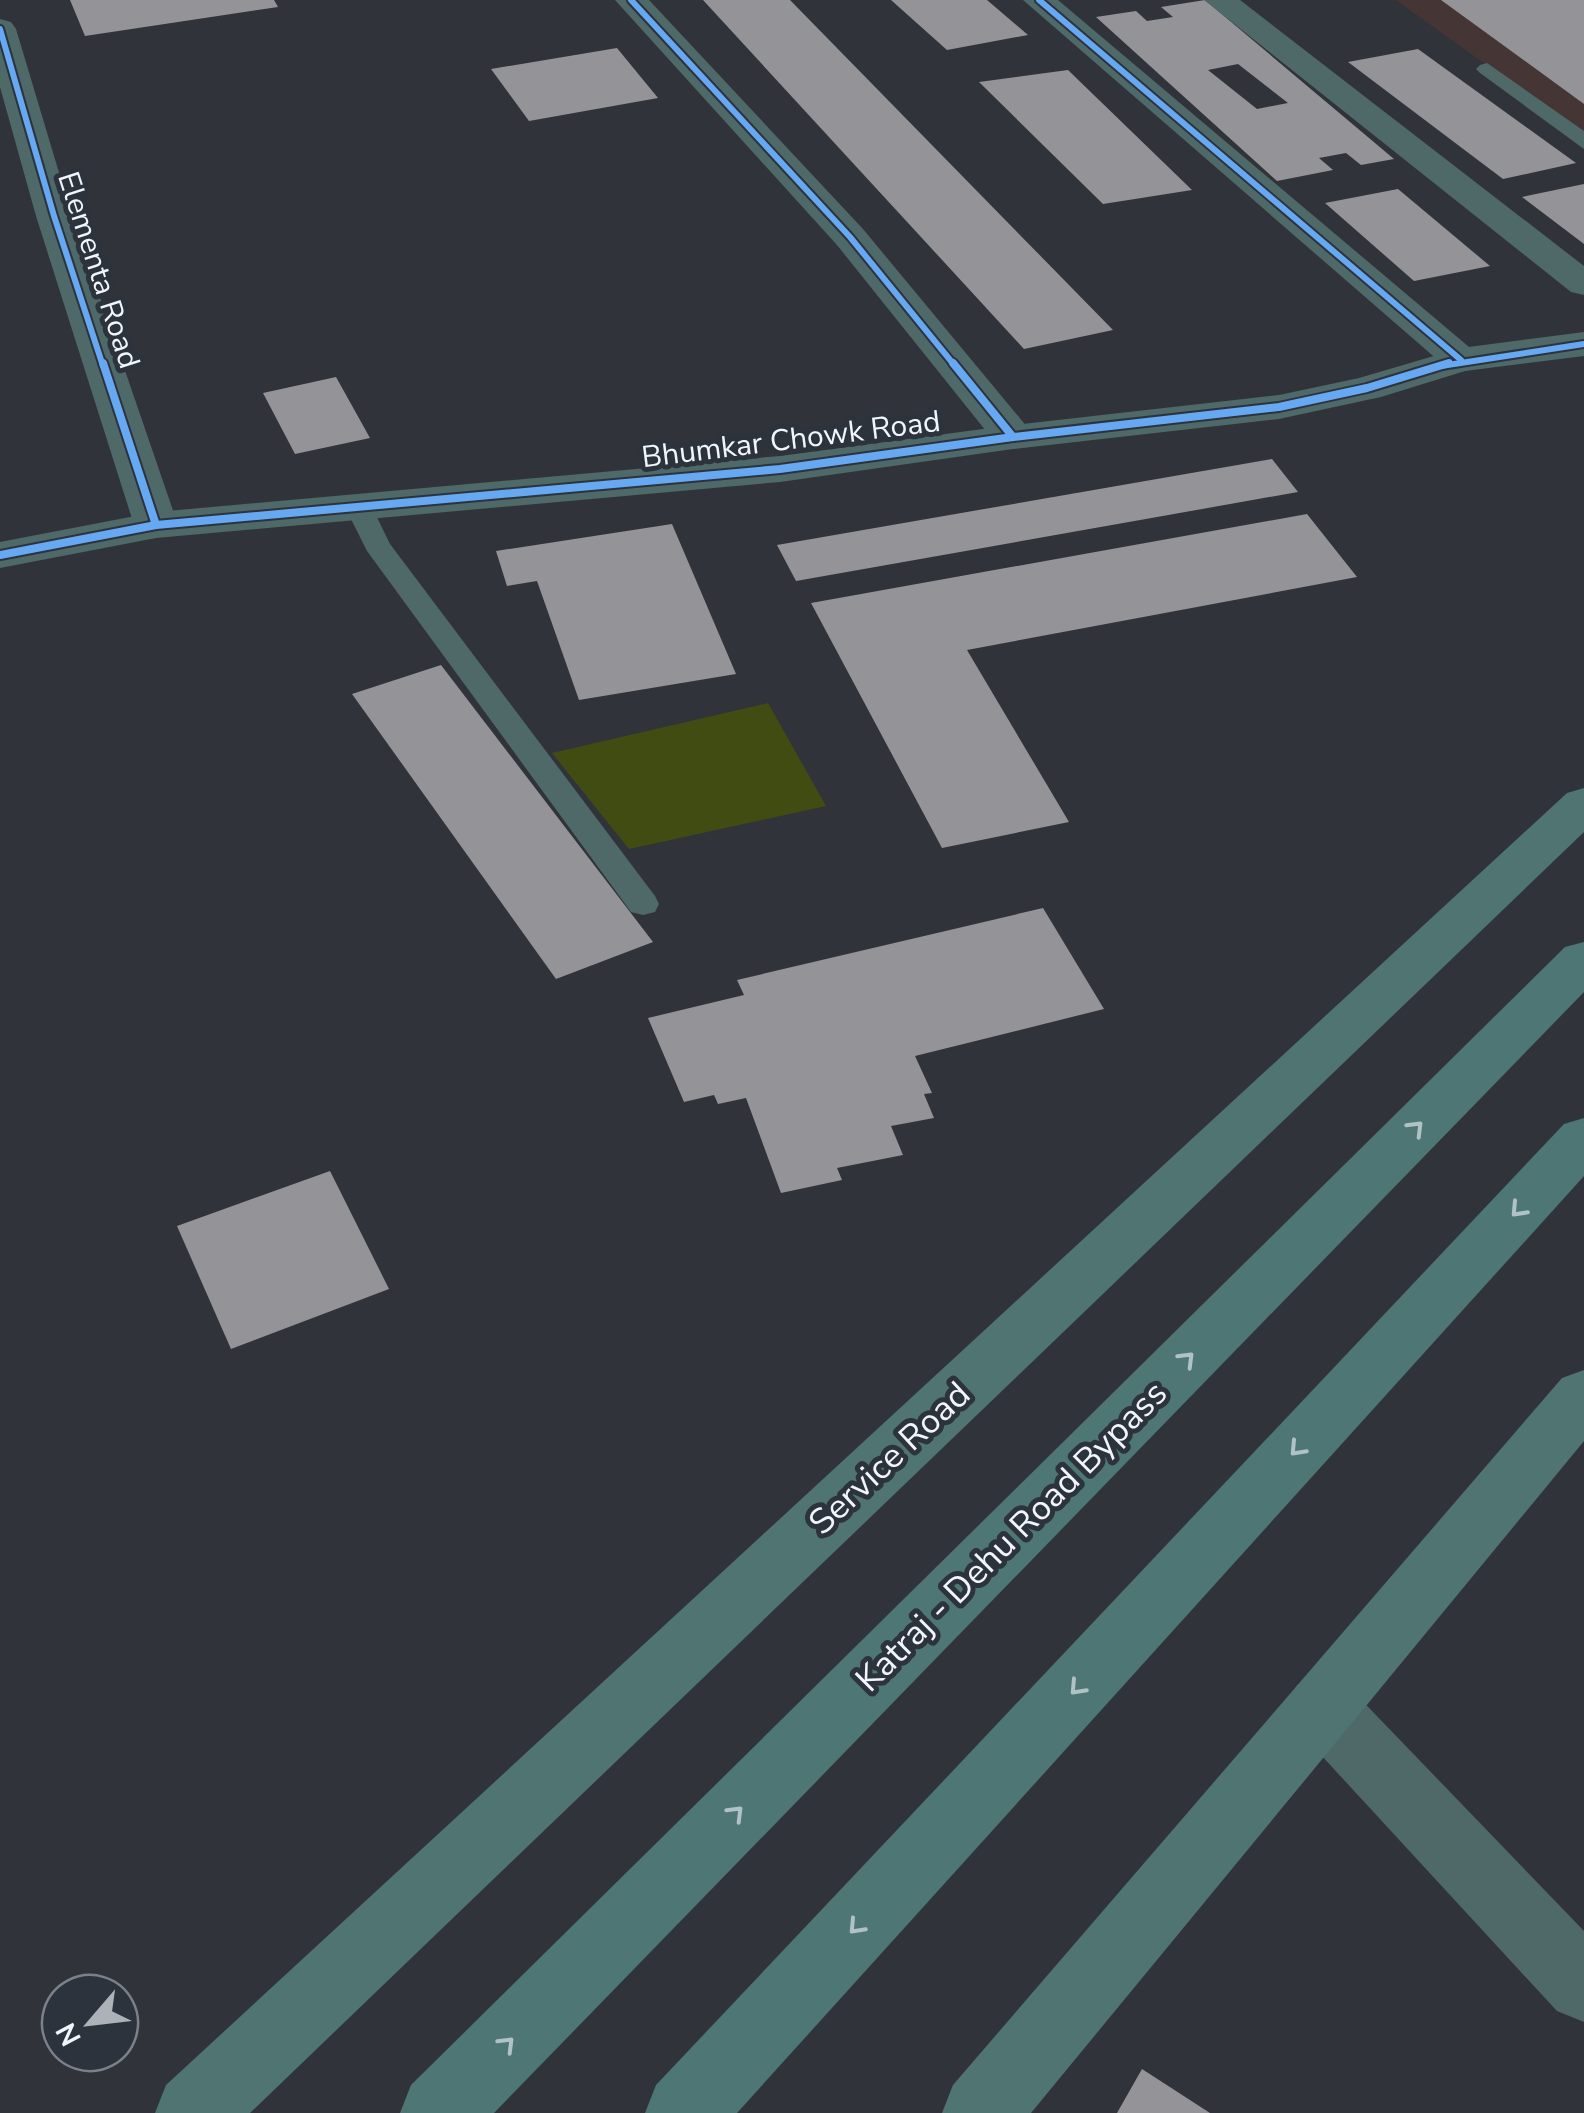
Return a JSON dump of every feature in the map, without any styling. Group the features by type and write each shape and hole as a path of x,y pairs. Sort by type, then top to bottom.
{"highway":[{"name":"Katraj - Dehu Road Bypass","path":"439,2113 1584,960"},
{"path":"684,2113 1584,1139"}],"main road":[{"name":"Service Road","path":"194,2113 1584,804"},
{"path":"981,2113 1584,1396"}],"street":[{"path":"631,0 850,237 1013,437"},
{"path":"1039,0 1461,360"},
{"path":"1220,0 1584,284"},
{"name":"Elementa Road","path":"0,30 54,216 82,359 127,517"},
{"name":"Elementa Road","path":"14,212 82,359 82,419"},
{"name":"Bhumkar Chowk Road","path":"0,556 127,517 359,506 780,470 1013,437 1279,408 1367,388 1461,360 1584,344"},
{"name":"Bhumkar Chowk Road","path":"1367,388 1478,382 1584,366"},
{"path":"1322,1707 1584,1985"}],"lane":[{"path":"1487,69 1584,142"},
{"path":"359,506 377,546 643,904"}],"shaded area":[{"path":"1396,0 1584,0 1584,135"}],"green space":[{"path":"768,703 826,806 629,849 552,753"}],"building":[{"path":"70,0 274,0 278,7 85,36"},
{"path":"703,0 790,0 1113,330 1024,349"},
{"path":"891,0 987,0 1028,35 947,50"},
{"path":"1205,0 1394,159 1361,165 1346,153 1319,158 1333,170 1277,181 1096,17 1136,11 1147,21 1173,17 1161,7","holes":["1238,64 1288,103 1257,109 1208,70"]},
{"path":"1441,0 1584,0 1584,104"},
{"path":"617,48 658,98 529,121 491,69"},
{"path":"1418,49 1576,163 1503,179 1348,62"},
{"path":"1068,70 1192,190 1103,204 979,82"},
{"path":"1584,184 1584,244 1522,197"},
{"path":"1398,189 1490,266 1414,281 1325,203"},
{"path":"336,377 370,438 295,454 263,393"},
{"path":"1272,459 1298,492 796,581 777,545"},
{"path":"1307,514 1357,577 967,650 1069,822 942,848 811,603"},
{"path":"672,524 736,674 579,700 537,581 507,586 496,551"},
{"path":"441,665 653,942 556,979 352,694"},
{"path":"1043,908 1104,1009 915,1056 932,1093 924,1094 934,1118 891,1126 903,1155 837,1168 842,1180 781,1193 746,1098 718,1104 714,1095 684,1102 648,1018 744,995 737,980"},
{"path":"330,1171 389,1289 231,1349 177,1226"},
{"path":"1142,2069 1210,2113 1117,2113"}],"cycle path":[{"path":"631,0 850,237 1013,437"},
{"path":"1039,0 1461,360"},
{"path":"0,29 54,216 156,525"},
{"path":"0,555 156,525 780,469 1013,437 1279,407 1367,388 1461,360 1584,344"}]}
